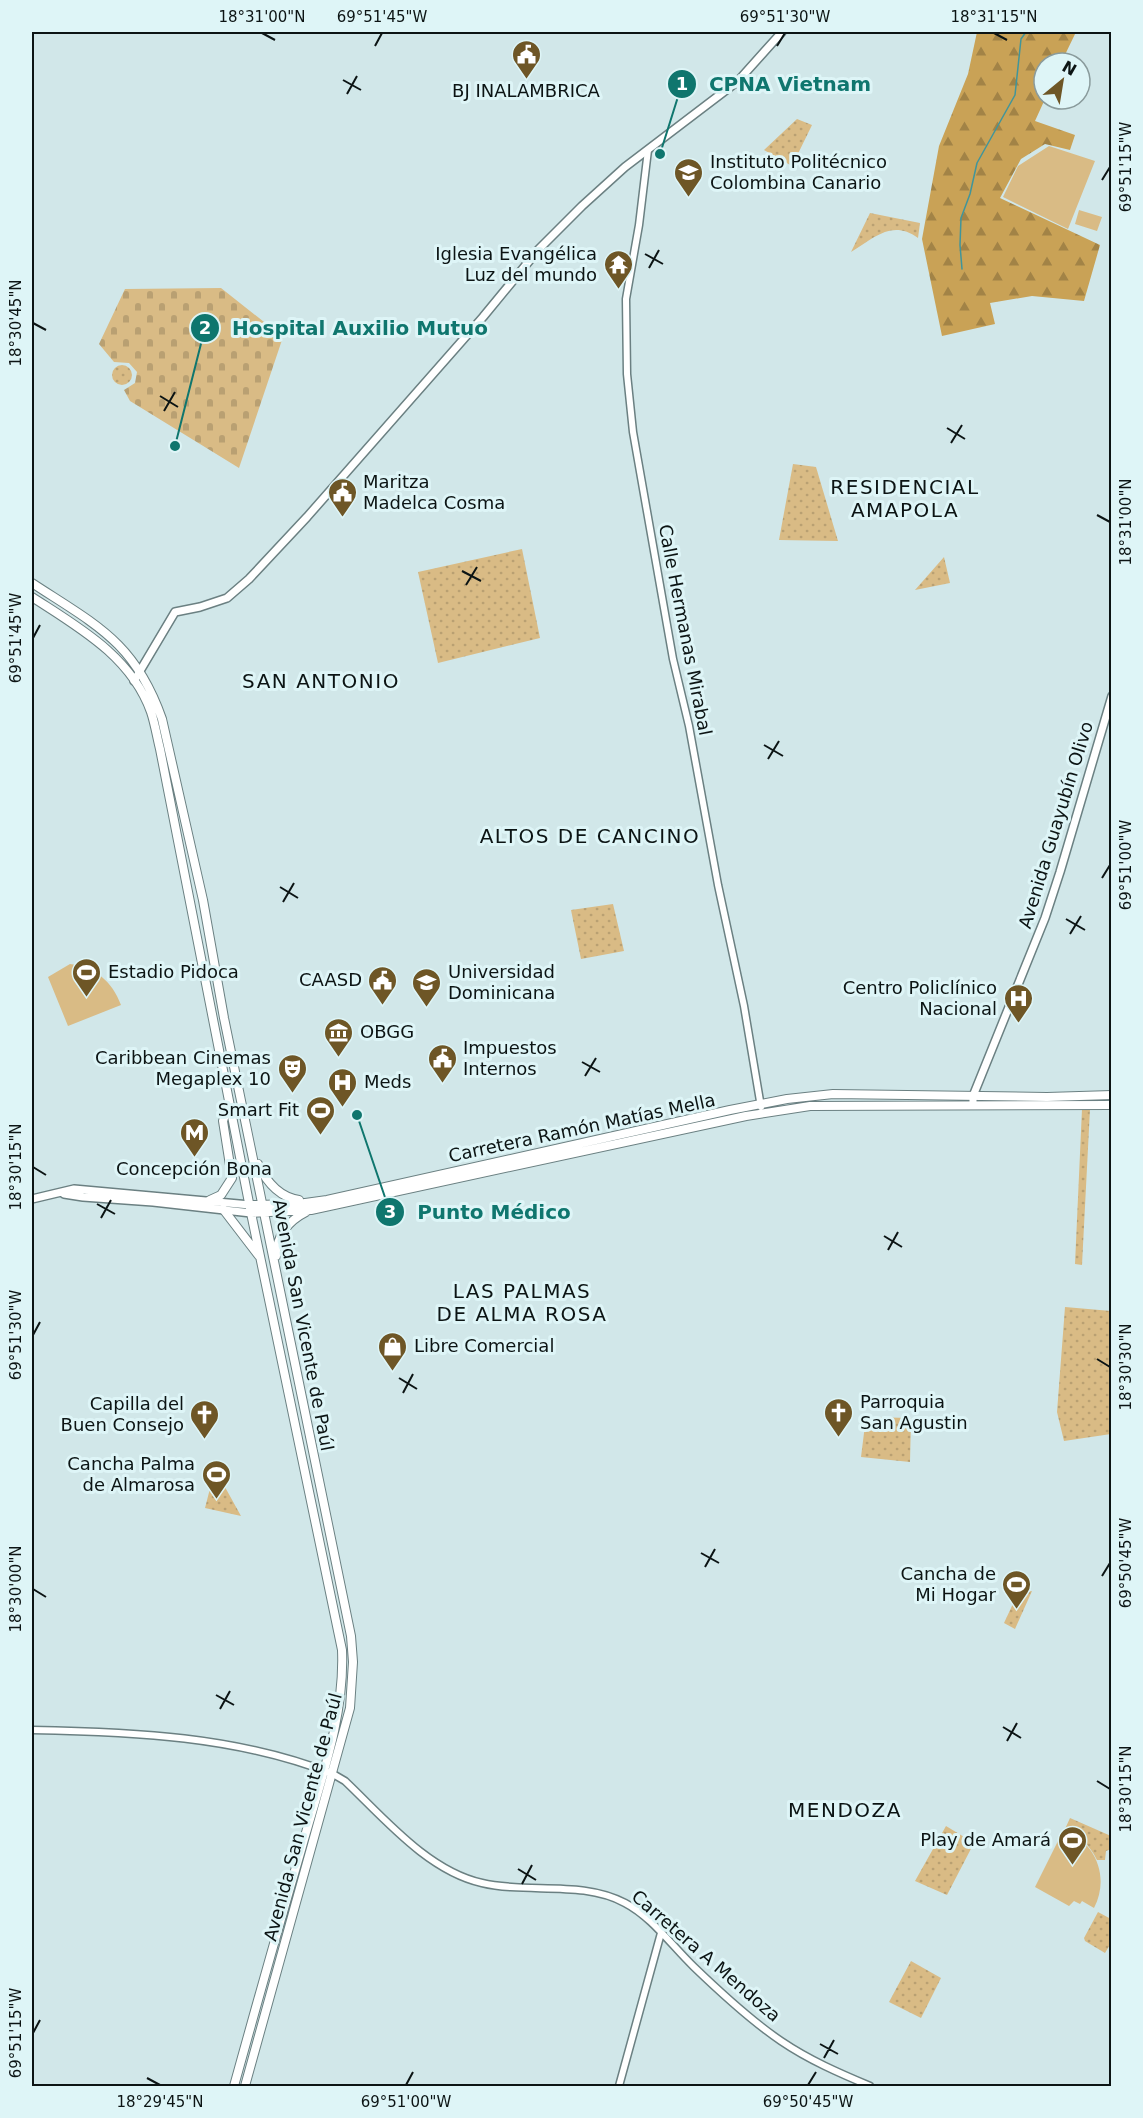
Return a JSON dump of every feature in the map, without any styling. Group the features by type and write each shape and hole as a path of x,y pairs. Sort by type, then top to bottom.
{"main road":[{"path":"134,681 176,612 227,598 249,579 345,475 536,253 582,206 625,167 738,81 783,32"},
{"name":"Avenida San Vicente de Paúl","path":"32,583 103,630 124,649 140,670 152,692 166,732 203,900 216,977 351,1636 352,1693 333,1773 245,2086"},
{"name":"Avenida San Vicente de Paúl","path":"32,597 104,645 134,681 151,712 342,1650 343,1677 339,1706 324,1770 234,2086"},
{"name":"Avenida Guayubín Olivo","path":"973,1100 1045,918 1112,696"},
{"name":"Carretera Ramón Matías Mella","path":"264,1209 327,1200 760,1104 833,1094 1112,1105"},
{"name":"Carretera Ramón Matías Mella","path":"264,1209 311,1210 762,1113 810,1106 1112,1095"},
{"path":"210,1200 221,1195 232,1178 223,1121 230,1102"},
{"path":"254,1155 264,1176 286,1197 296,1200 327,1200"},
{"path":"32,1199 74,1190 210,1200 251,1209"},
{"path":"61,1193 83,1197 224,1209 264,1209"},
{"path":"224,1209 262,1261"},
{"path":"276,1263 276,1250 282,1233 289,1223 311,1210"}],"street":[{"name":"Calle Hermanas Mirabal","path":"648,150 639,225 626,299 627,374 633,432 673,659 689,726 719,893 744,1006 762,1113"},
{"name":"Carretera A Mendoza","path":"32,1730 145,1734 194,1739 240,1746 333,1773 345,1781 428,1857 454,1874 484,1884 578,1890 608,1896 628,1905 661,1933 693,1967 780,2041 817,2062 870,2086"},
{"path":"619,2086 661,1933"}],"green space":[{"path":"977,32 1076,32 1067,51 1032,51 1032,111 1040,111 1035,121 1075,135 1070,150 1045,144 1021,159 1000,198 1100,245 1084,301 1032,296 990,303 995,324 942,336 922,239 939,146 968,74"},
{"path":"797,119 812,125 792,166 764,150"},
{"path":"1049,146 1095,161 1068,229 1003,197 1018,166"},
{"path":"1079,210 1102,217 1097,231 1075,224"},
{"path":"870,213 920,223 918,238 900,230 891,230 875,236 851,252"},
{"path":"221,288 283,337 239,468 130,401 124,390 135,383 137,372 129,363 114,362 99,344 125,289"},
{"path":"122,365 129,368 132,375 129,382 122,385 115,382 112,375 115,368"},
{"path":"793,464 816,467 838,541 779,540"},
{"path":"522,549 540,638 438,663 418,572"},
{"path":"944,557 950,583 915,590"},
{"path":"613,904 624,951 581,959 571,910"},
{"name":"Estadio Pidoca","path":"70,964 88,969 102,977 113,989 121,1005 68,1026 48,977"},
{"path":"1082,1109 1090,1109 1082,1265 1075,1264"},
{"path":"1065,1307 1111,1311 1111,1434 1064,1441 1057,1412"},
{"path":"866,1417 911,1418 910,1462 861,1457"},
{"path":"215,1469 241,1516 205,1508"},
{"name":"Cancha de Mi Hogar","path":"1032,1591 1015,1629 1004,1623 1018,1593"},
{"path":"1070,1818 1111,1836 1111,1849 1106,1851 1105,1860 1097,1860 1084,1841 1065,1829"},
{"path":"946,1826 974,1843 947,1895 915,1881"},
{"name":"Play de Amará","path":"1064,1829 1084,1843 1097,1862 1101,1885 1094,1908 1082,1901 1080,1904 1074,1901 1069,1906 1035,1887"},
{"path":"1098,1912 1111,1919 1111,1943 1105,1953 1085,1941 1084,1938"},
{"path":"911,1961 941,1978 921,2018 889,2002"}],"waterway":[{"path":"962,269 961,218 970,194 977,163 1015,95 1021,39 1026,32"}],"place":[{"name":"BJ INALAMBRICA","path":"526,80"},
{"name":"CPNA Vietnam","path":"660,154"},
{"name":"Instituto Politécnico Colombina Canario","path":"689,198"},
{"name":"Iglesia Evangélica Luz del mundo","path":"618,290"},
{"name":"Hospital Auxilio Mutuo","path":"175,446"},
{"name":"Maritza Madelca Cosma","path":"342,518"},
{"name":"Estadio Pidoca","path":"87,998"},
{"name":"CAASD","path":"383,1006"},
{"name":"Universidad Dominicana","path":"427,1008"},
{"name":"Centro Policlínico Nacional","path":"1018,1024"},
{"name":"OBGG","path":"339,1058"},
{"name":"Impuestos Internos","path":"442,1084"},
{"name":"Caribbean Cinemas Megaplex 10","path":"292,1094"},
{"name":"Meds","path":"343,1108"},
{"name":"Punto Médico","path":"357,1115"},
{"name":"Smart Fit","path":"320,1136"},
{"name":"Concepción Bona","path":"194,1158"},
{"name":"Libre Comercial","path":"393,1372"},
{"name":"Parroquia San Agustin","path":"839,1438"},
{"name":"Capilla del Buen Consejo","path":"205,1440"},
{"name":"Cancha Palma de Almarosa","path":"216,1500"},
{"name":"Cancha de Mi Hogar","path":"1017,1610"},
{"name":"Play de Amará","path":"1072,1866"}],"district":[{"name":"RESIDENCIAL AMAPOLA","path":"905,498"},
{"name":"SAN ANTONIO","path":"321,681"},
{"name":"ALTOS DE CANCINO","path":"590,836"},
{"name":"LAS PALMAS DE ALMA ROSA","path":"522,1302"},
{"name":"MENDOZA","path":"845,1810"}]}
